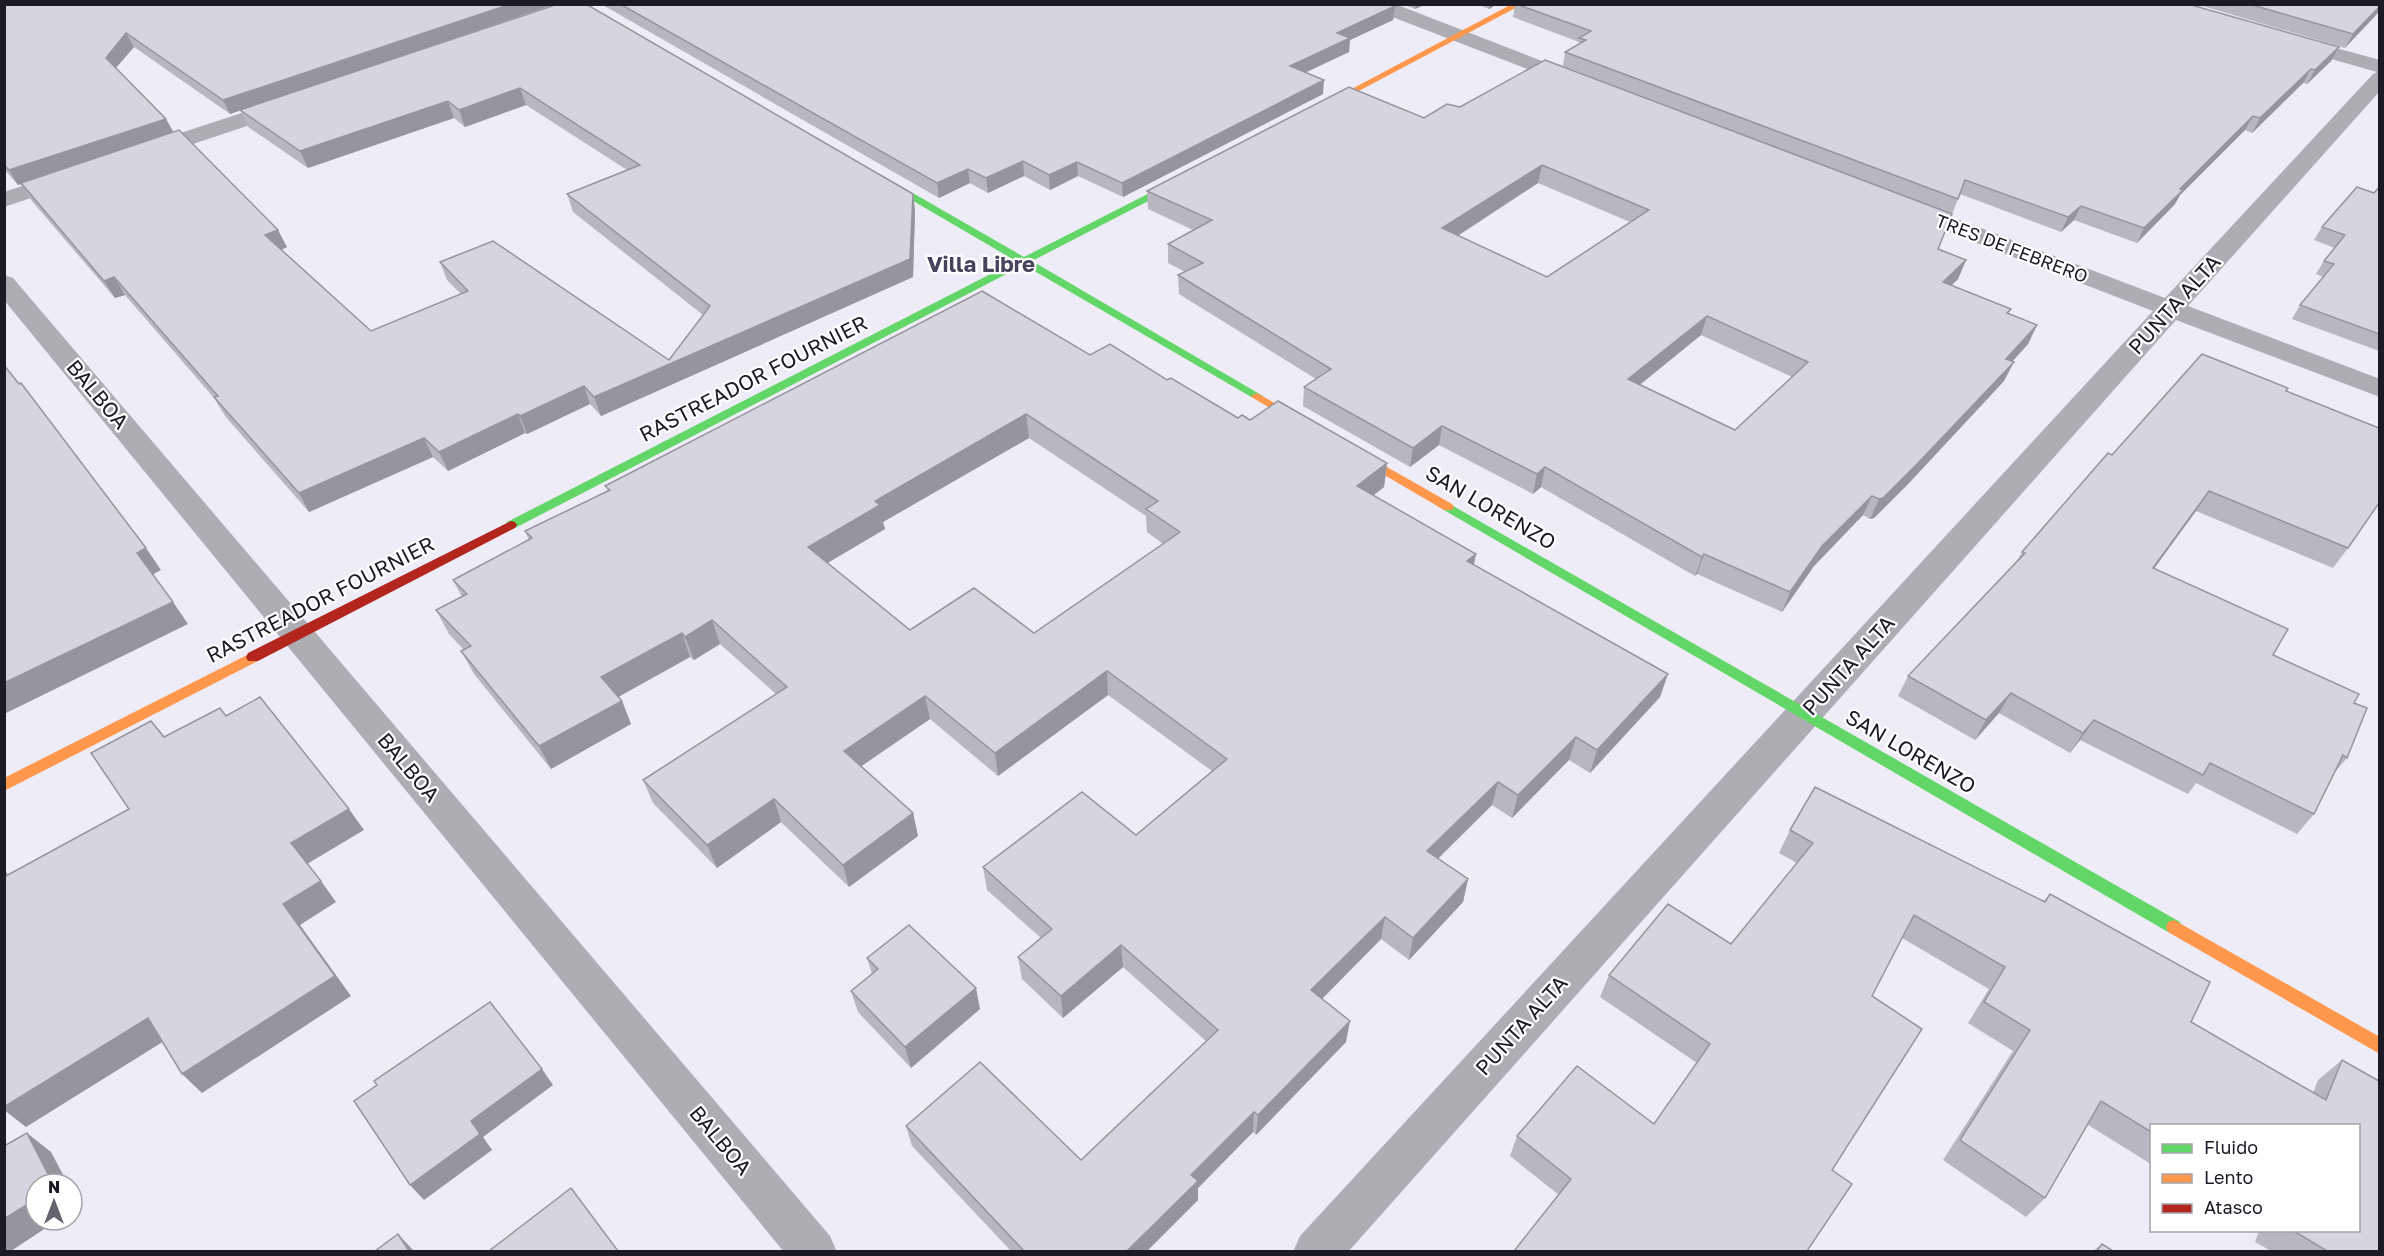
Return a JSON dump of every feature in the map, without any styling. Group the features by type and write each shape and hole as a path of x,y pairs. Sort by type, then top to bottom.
{"street":[{"path":"1376,4 1592,87"},
{"path":"1300,118 1519,4"},
{"path":"2277,37 2379,67"},
{"name":"PUNTA ALTA","path":"1316,1251 2379,78"},
{"path":"129,158 310,97"},
{"name":"SAN LORENZO","path":"860,166 2379,1046"},
{"name":"RASTREADOR FOURNIER","path":"4,785 1205,168"},
{"path":"4,200 84,173"},
{"name":"TRES DE FEBRERO","path":"1881,198 2379,389"},
{"name":"BALBOA","path":"4,283 814,1251"}],"building":[{"path":"4,4 511,4 223,100 126,33 106,58 166,119 9,170 4,165"},
{"path":"558,4 586,4 913,194 910,259 594,397 584,386 520,416 518,414 439,452 424,438 299,493 214,397 218,396 114,277 104,281 21,183 179,130 278,230 265,235 371,331 468,291 440,262 493,241 669,360 710,306 567,194 640,165 520,88 459,110 448,101 300,151 240,110"},
{"path":"620,4 1389,4 1395,6 1337,33 1350,38 1290,66 1324,80 1122,183 1077,162 1049,175 1023,161 986,178 968,169 937,183"},
{"path":"1516,4 2188,4 2339,47 2315,70 2311,69 2260,118 2253,116 2144,228 2081,206 2068,217 1965,180 1958,199 1565,52 1586,40 1579,38 1591,31"},
{"path":"2249,4 2379,4 2379,7 2353,34"},
{"path":"1545,60 1952,214 1938,249 1966,260 1943,282 2011,309 2007,313 2037,325 2006,359 2014,362 1883,498 1872,496 1822,546 1790,592 1704,554 1702,557 1545,467 1537,474 1442,426 1413,448 1304,387 1331,369 1178,275 1203,263 1168,244 1212,220 1147,191 1349,87 1424,118 1447,104 1460,107","holes":["1542,165 1649,210 1547,277 1442,228","1707,316 1808,362 1735,430 1628,379"]},
{"path":"2357,187 2374,193 2379,187 2379,334 2300,305 2334,264 2324,261 2345,235 2322,227"},
{"path":"982,291 1090,355 1110,344 1167,380 1171,378 1238,418 1242,415 1250,420 1278,401 1387,463 1357,486 1476,554 1467,561 1668,674 1597,750 1576,737 1518,795 1498,782 1427,851 1468,879 1413,938 1385,917 1311,990 1350,1021 1258,1115 1254,1112 1191,1175 1198,1181 1127,1251 1024,1251 906,1126 980,1062 1081,1160 1218,1030 1121,945 1061,996 1018,957 1052,929 983,867 1082,792 1136,835 1227,759 1107,671 995,753 925,696 844,751 913,813 843,865 774,799 707,845 643,780 787,687 712,620 685,637 682,633 601,677 622,701 539,746 461,651 471,646 436,610 467,594 453,580 532,538 525,531 610,490 605,486","holes":["1026,414 1158,501 1146,509 1180,532 1034,633 974,588 910,630 808,547 880,505 875,501"]},
{"path":"2202,354 2288,388 2286,391 2379,428 2379,503 2348,548 2209,491 2153,568 2288,629 2273,655 2359,694 2354,703 2367,708 2347,758 2343,755 2314,814 2210,763 2203,775 2094,720 2083,733 2011,693 1986,720 1908,676 2025,553 2022,552 2108,453 2112,455"},
{"path":"4,365 19,384 21,383 146,548 137,553 173,602 4,683"},
{"path":"260,697 349,809 291,843 321,881 283,904 335,976 182,1074 148,1018 4,1107 4,877 129,809 91,753 151,721 164,737 220,708 226,716"},
{"path":"1815,787 2045,902 2050,894 2210,982 2191,1022 2326,1100 2342,1060 2379,1081 2379,1251 2327,1251 2295,1232 2360,1232 2360,1124 2150,1124 2150,1131 2101,1101 2045,1198 1960,1140 2030,1030 1984,1002 2005,967 1914,915 1872,996 1922,1029 1832,1170 1852,1184 1807,1251 1514,1251 1571,1179 1517,1136 1577,1066 1654,1124 1710,1044 1609,975 1668,904 1731,944 1813,843 1790,830"},
{"path":"909,925 976,988 905,1047 851,991 878,969 867,958"},
{"path":"490,1002 542,1069 471,1121 480,1134 410,1185 354,1101 377,1085 374,1081"},
{"path":"27,1133 47,1172 24,1172 24,1206 4,1219 4,1146"},
{"path":"571,1188 618,1251 489,1251"},
{"path":"398,1234 409,1251 375,1251"},
{"path":"2102,1244 2113,1251 2097,1251"}],"traffic: fast":[{"path":"875,175 1257,396"},
{"path":"511,525 1188,177"},
{"path":"1448,507 2174,927"}],"traffic: slow":[{"path":"1316,110 1519,4"},
{"path":"1257,396 1448,507"},
{"path":"4,785 253,657"},
{"path":"2174,927 2380,1046"}],"traffic: jam":[{"path":"253,657 511,525"}],"district":[{"name":"Villa Libre","path":"981,263"}]}
